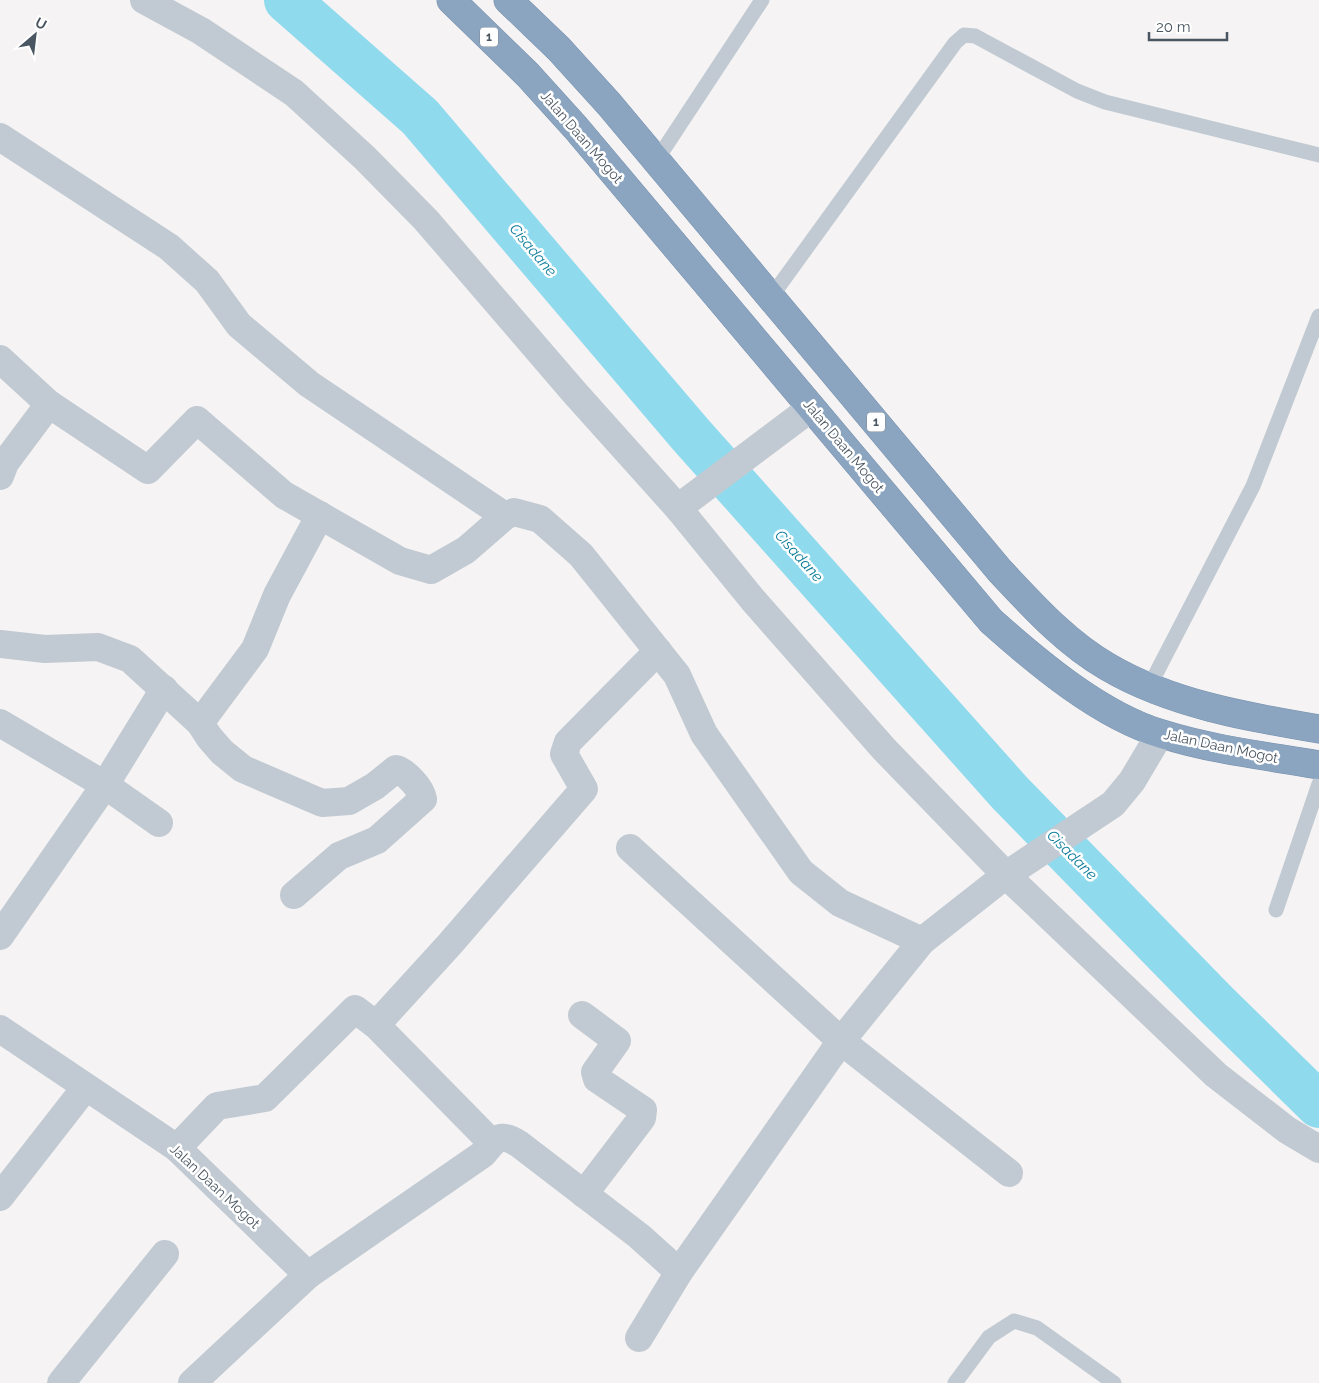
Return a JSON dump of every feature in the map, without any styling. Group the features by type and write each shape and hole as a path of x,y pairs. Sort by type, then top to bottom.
{"highway":[{"name":"Jalan Daan Mogot","path":"451,0 528,75 576,128 991,621 1032,658 1078,691 1160,734 1218,748 1319,766"},
{"name":"1","path":"508,0 559,49 609,104 1000,571 1037,610 1072,642 1108,667 1149,687 1237,713 1319,729"},
{"path":"528,75 559,49"}],"street":[{"path":"144,0 201,31 294,93 365,158 426,220 574,392 685,502 753,600 884,749 1216,1075 1287,1130 1319,1149"},
{"path":"0,136 169,247 208,281 239,325 309,384 505,516"},
{"path":"0,358 49,404 148,470 197,420 284,495 400,561 431,570 466,550 505,516 514,512 540,519 581,555 677,675 704,734 801,872 840,903 922,942"},
{"path":"0,476 5,463 49,404"},
{"path":"685,502 811,408"},
{"path":"200,723 255,649 277,595 320,516"},
{"path":"0,644 45,649 98,647 130,659 200,723 208,737 242,769 322,803 349,801 375,786 396,769 404,773 423,796 420,802 377,840 339,856 294,895"},
{"path":"376,1026 449,946 584,789 564,754 568,742 658,652"},
{"path":"0,936 105,785 164,689"},
{"path":"0,723 105,785 158,823"},
{"path":"639,1338 678,1272 841,1041 922,942 1011,872 1113,804 1132,781 1160,734"},
{"path":"630,848 841,1041 1009,1173"},
{"path":"177,1148 217,1106 265,1098 355,1008 376,1026 492,1143"},
{"path":"582,1015 617,1041 595,1072 597,1079 643,1110 642,1118 584,1194"},
{"name":"Jalan Daan Mogot","path":"0,1029 85,1088 177,1148 308,1275"},
{"path":"0,1197 85,1088"},
{"path":"192,1383 308,1275 396,1212 483,1154 492,1143 504,1136 511,1139 639,1236 678,1272"},
{"path":"60,1383 165,1254"}],"lane":[{"path":"656,161 762,0"},
{"path":"771,297 955,43 964,35 975,36 1078,91 1105,102 1319,155"},
{"path":"1149,687 1253,486 1319,316"},
{"path":"1276,910 1319,784"},
{"path":"955,1383 989,1337 1014,1321 1037,1328 1114,1383"}],"waterway":[{"name":"Cisadane","path":"287,0 420,117 691,435 1010,793 1216,1004 1319,1105"}]}
